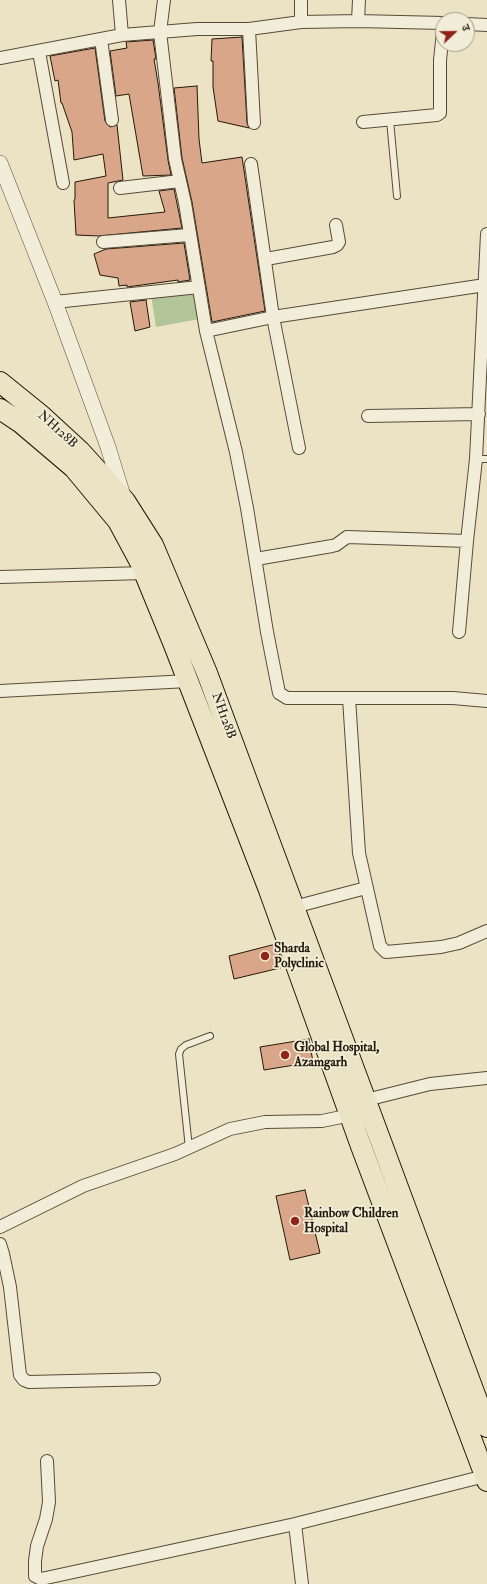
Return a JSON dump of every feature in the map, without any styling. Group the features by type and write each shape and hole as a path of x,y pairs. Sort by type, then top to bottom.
{"highway":[{"name":"NH128B","path":"0,382 42,416 80,450 125,501 153,545 210,681 487,1426"},
{"path":"0,409 21,422 74,468 118,522 140,562 269,890 486,1478"}],"street":[{"path":"119,0 122,35"},
{"path":"164,0 160,32 175,159 206,331 236,452 256,559 261,601 279,693 287,698 453,698 487,701"},
{"path":"301,0 301,22"},
{"path":"358,21 359,0"},
{"path":"0,58 39,52 122,35 160,32 249,29 301,22 358,21 435,24"},
{"path":"475,24 487,25"},
{"path":"249,29 254,123"},
{"path":"101,39 112,120"},
{"path":"39,52 63,183"},
{"path":"363,122 437,115 440,113 441,52"},
{"path":"0,163 55,302 108,447 125,501 118,522"},
{"path":"251,164 274,317 299,448"},
{"path":"120,188 180,181"},
{"path":"266,259 333,247 339,242 336,225"},
{"path":"459,632 467,541 482,459 479,414 484,398 487,234"},
{"path":"103,242 189,235"},
{"path":"206,331 274,317 485,285"},
{"path":"55,302 199,287"},
{"path":"368,416 479,414"},
{"path":"256,559 332,546 336,545 347,537 467,541"},
{"path":"0,577 145,573"},
{"path":"0,691 188,681"},
{"path":"349,698 359,853 380,946 386,952 451,946 487,930"},
{"path":"294,907 366,888"},
{"path":"366,1100 430,1084 487,1078"},
{"path":"0,1227 83,1186 165,1158 190,1148 221,1132 239,1126 265,1122 322,1121 351,1115"},
{"path":"0,1244 10,1287 20,1375 24,1380 29,1382 154,1379"},
{"path":"47,1461 49,1502 46,1519 36,1554 35,1569 35,1576 44,1579 295,1524 486,1478"},
{"path":"295,1524 302,1584"}],"lane":[{"path":"390,120 397,196"},
{"path":"190,1148 179,1054 181,1049 186,1045 210,1036"}],"green space":[{"path":"195,290 199,319 156,327 151,295"}],"building":[{"path":"242,37 247,123 249,128 218,121 213,87 213,61 211,61 212,39"},
{"path":"153,40 156,59 154,59 171,175 143,176 129,94 116,96 110,51 127,48 126,42"},
{"path":"95,48 105,121 110,127 117,125 123,180 108,183 108,218 165,212 159,191 174,189 182,228 99,236 76,235 74,200 75,182 106,176 103,154 74,160 72,132 61,103 58,80 55,81 50,56"},
{"path":"197,86 199,139 202,163 242,157 265,311 212,322 192,202 182,158 174,88"},
{"path":"184,243 190,280 178,282 178,280 127,287 127,285 119,286 118,278 100,275 94,254 106,249"},
{"path":"146,300 150,327 135,331 130,302"},
{"path":"276,944 284,967 234,979 229,956"},
{"path":"309,1039 313,1062 264,1070 260,1047"},
{"path":"305,1190 320,1253 290,1260 276,1196"}],"place":[{"name":"Sharda Polyclinic","path":"265,956"},
{"name":"Global Hospital, Azamgarh","path":"285,1055"},
{"name":"Rainbow Children Hospital","path":"295,1221"}]}
